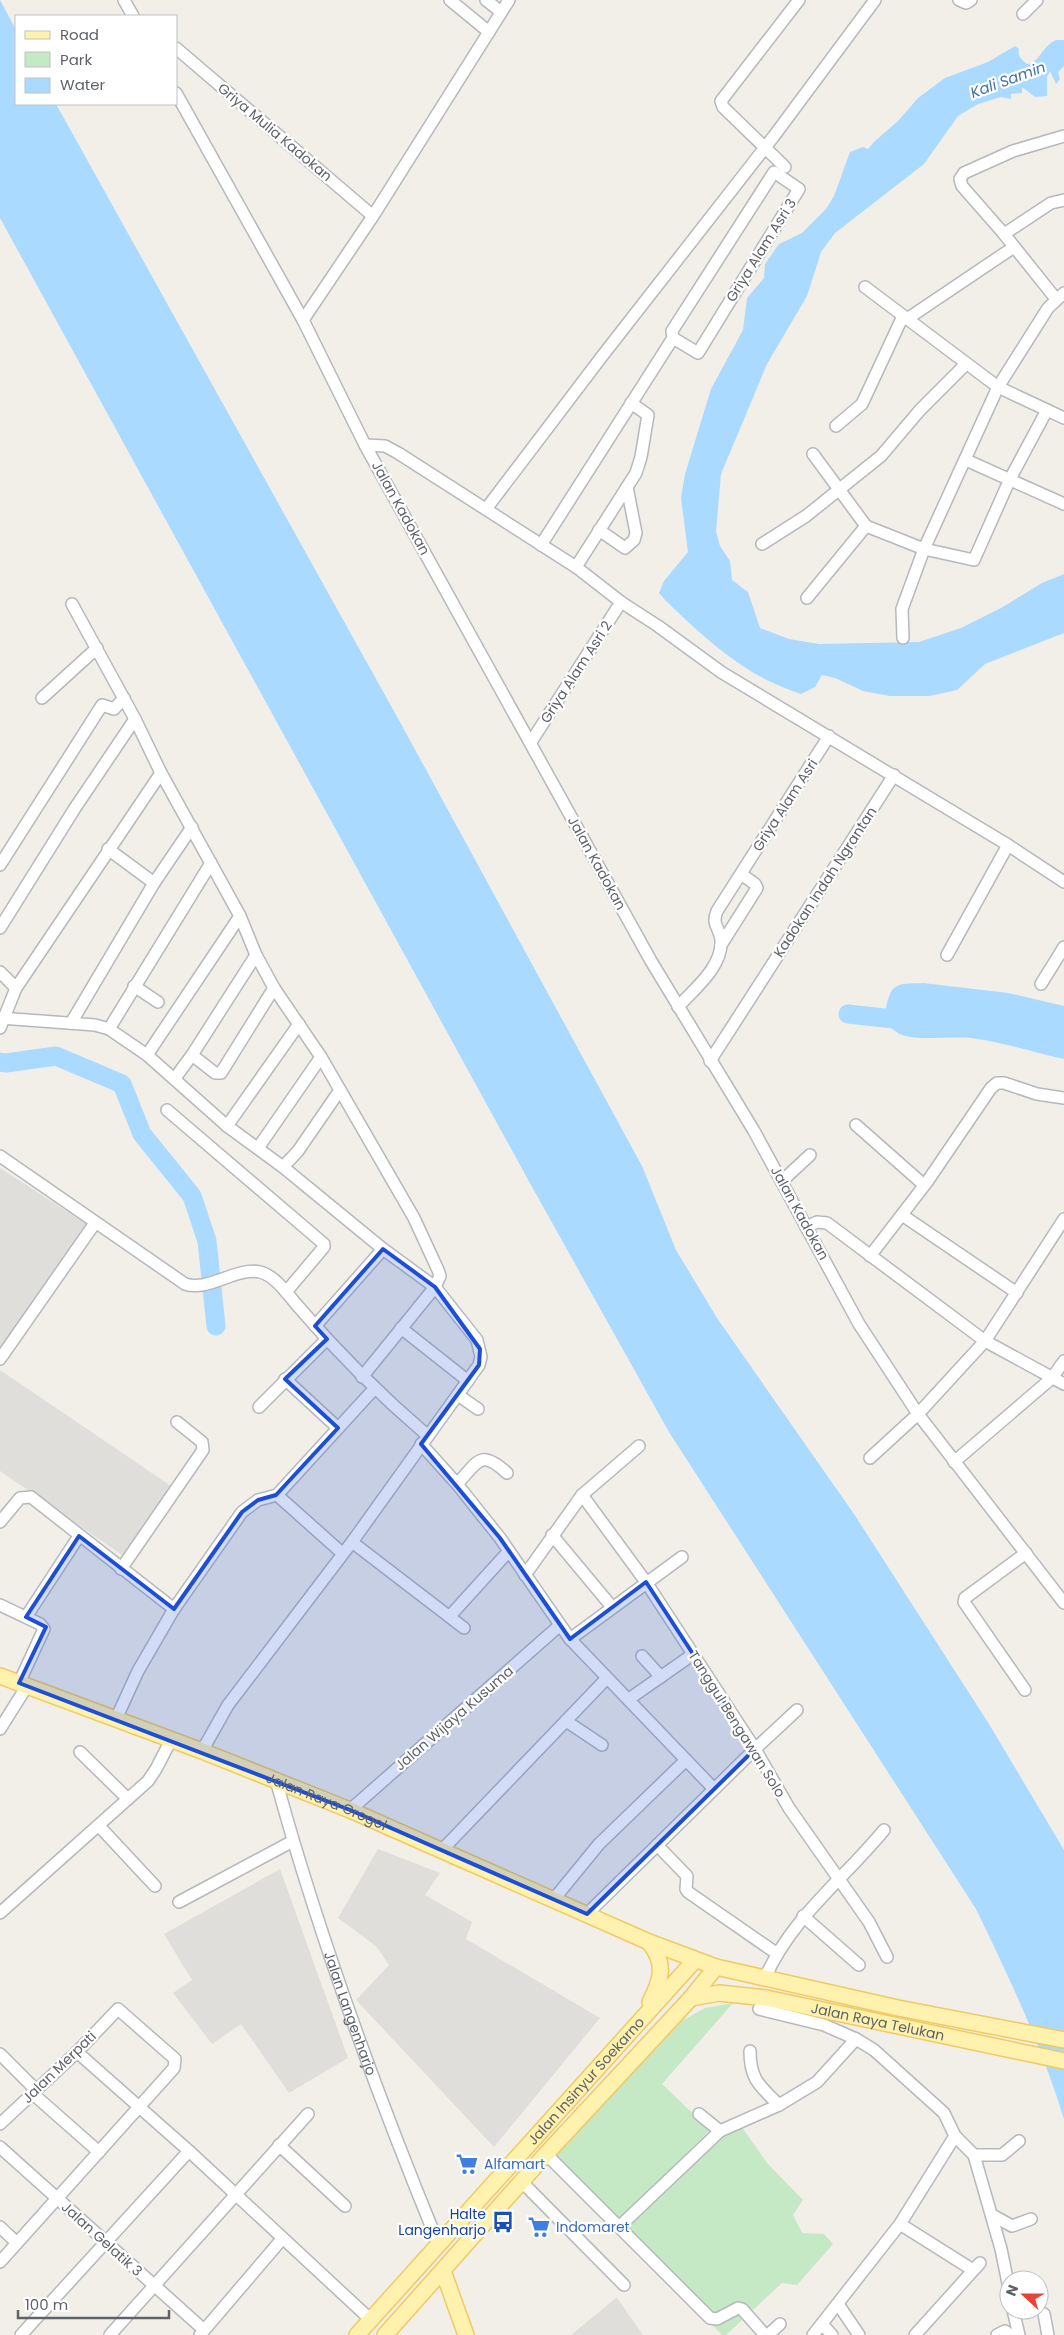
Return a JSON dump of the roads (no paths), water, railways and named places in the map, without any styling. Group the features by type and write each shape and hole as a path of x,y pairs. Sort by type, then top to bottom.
{"main road":[{"name":"Jalan Raya Grogol","path":"0,1676 202,1751 350,1810 649,1942 695,1960"},
{"path":"642,2017 654,1994 661,1966 658,1955 649,1942"},
{"name":"Jalan Insinyur Soekarno","path":"357,2335 695,1960"},
{"name":"Jalan Raya Telukan","path":"695,1960 716,1967 898,2008 1064,2040"},
{"name":"Jalan Insinyur Soekarno","path":"385,2335 548,2153 691,1998 716,1967"},
{"name":"Jalan Raya Telukan","path":"691,1998 719,1993 766,1998 1064,2061"},
{"path":"524,2150 534,2151 538,2155 548,2153 542,2140 541,2131"},
{"path":"443,2271 466,2335"}],"street":[{"path":"124,0 132,15"},
{"path":"450,0 489,32"},
{"path":"486,0 501,12"},
{"path":"303,320 373,216 509,0"},
{"path":"785,167 764,149 721,102 799,0"},
{"path":"486,509 603,355 764,149 875,0"},
{"path":"959,0 966,3 971,0"},
{"path":"1023,14 1037,0"},
{"name":"Griya Mulia Kadokan","path":"178,50 373,216"},
{"name":"Jalan Kadokan","path":"178,98 303,320 365,445 678,1007 782,1181 859,1324 918,1414 1064,1603"},
{"path":"903,638 902,608 924,549 998,387 1062,295 1014,247 962,186 960,179 964,173 1014,151 1064,136"},
{"name":"Griya Alam Asri 3","path":"541,545 673,338 672,332 774,172 799,189 698,353 673,338"},
{"path":"1004,234 1051,203 1064,200"},
{"path":"836,426 862,404 905,317 1014,247"},
{"path":"865,287 998,387 1064,418"},
{"path":"762,544 806,516 881,456 920,410 966,364"},
{"path":"576,567 639,465 648,418 647,413 631,403"},
{"path":"813,454 866,526 924,549 974,560 1010,479 1047,410"},
{"path":"365,445 385,446 398,453 576,567 621,602 658,626 721,672 894,775 1064,882"},
{"path":"966,460 1064,504"},
{"path":"599,530 626,548 634,540 636,530 627,487"},
{"path":"807,598 866,526"},
{"name":"Griya Alam Asri 2","path":"531,742 621,602"},
{"path":"72,604 124,698 161,773 240,916 256,955 274,988 300,1024 340,1090 414,1218 438,1270 440,1276 435,1287 362,1377"},
{"path":"42,698 97,648"},
{"path":"0,865 102,706 114,709 124,698"},
{"path":"0,928 75,808 135,719"},
{"name":"Griya Alam Asri","path":"721,945 721,938 714,923 714,918 829,736"},
{"path":"161,773 16,988 1,1022 71,1023 109,1029 148,1055 228,1126 284,1167 383,1250 435,1287 477,1340 480,1349 479,1365 468,1381 352,1542 222,1714 202,1751"},
{"name":"Kadokan Indah Ngrantan","path":"710,1060 894,775"},
{"path":"71,1023 154,883 192,827"},
{"path":"947,955 1008,845"},
{"path":"108,850 154,883"},
{"path":"109,1029 211,863"},
{"path":"678,1007 716,962 721,945 757,888 755,884 741,874"},
{"path":"148,1055 240,916"},
{"path":"1041,984 1064,947"},
{"path":"174,1078 192,1055 256,955"},
{"path":"0,972 16,988"},
{"path":"134,986 158,1002"},
{"path":"192,1055 215,1073 221,1073 274,988"},
{"path":"228,1126 300,1024"},
{"path":"258,1148 321,1058"},
{"path":"870,1256 924,1185 991,1088 998,1083 1037,1094 1064,1098"},
{"path":"284,1167 298,1151 340,1090"},
{"path":"167,1110 324,1244 324,1247 286,1292"},
{"path":"856,1125 924,1185"},
{"path":"0,1156 186,1284 198,1285 249,1272 259,1272 268,1276 286,1292 362,1377 424,1440 509,1551 559,1626 570,1639 714,1789"},
{"path":"782,1181 810,1156"},
{"path":"902,1215 1018,1293"},
{"path":"870,1458 918,1414 985,1341 1018,1293 1064,1219"},
{"path":"806,1226 817,1222 827,1223 985,1341 1064,1384"},
{"path":"0,1359 95,1223"},
{"path":"315,1326 383,1250"},
{"path":"401,1328 468,1381"},
{"path":"259,1407 327,1339"},
{"path":"954,1462 1052,1378 1064,1361"},
{"path":"285,1379 338,1428"},
{"path":"116,1719 138,1671 174,1609 242,1512 251,1504 273,1496 374,1389"},
{"path":"458,1395 478,1409"},
{"path":"121,1569 203,1450 202,1442 177,1422"},
{"path":"525,1575 552,1534 582,1495 639,1446"},
{"path":"457,1484 480,1460 486,1458 493,1460 507,1473"},
{"name":"Tanggul Bengawan Solo","path":"582,1495 646,1582 755,1749 790,1808 869,1922 887,1957"},
{"path":"273,1496 342,1553"},
{"path":"0,1522 20,1498 30,1497 174,1609"},
{"path":"552,1534 612,1607"},
{"path":"26,1617 79,1536"},
{"path":"352,1542 464,1628"},
{"path":"450,1616 509,1551"},
{"path":"1025,1690 964,1602 965,1598 1026,1553"},
{"path":"570,1639 682,1557"},
{"path":"0,1605 40,1624 44,1629 23,1685 0,1729"},
{"name":"Jalan Wijaya Kusuma","path":"350,1810 559,1626"},
{"path":"629,1699 692,1655"},
{"path":"642,1656 661,1677"},
{"path":"442,1850 607,1678"},
{"path":"588,1914 797,1710"},
{"path":"566,1721 602,1745"},
{"path":"0,1913 148,1781 171,1740"},
{"path":"80,1752 128,1800"},
{"path":"554,1899 599,1844 686,1760"},
{"name":"Jalan Langenharjo","path":"276,1780 293,1842 391,2126 438,2243"},
{"path":"99,1826 155,1886"},
{"path":"765,1978 776,1952 803,1916 862,1857 884,1830"},
{"path":"179,1902 293,1842"},
{"path":"657,1845 687,1876 686,1889 688,1892 776,1952"},
{"path":"803,1916 859,1965"},
{"name":"Jalan Merpati","path":"0,2124 77,2052 118,2009 175,2059 176,2063 174,2068 139,2107"},
{"path":"759,2009 824,2024 856,2039 874,2050 944,2113 955,2136 974,2155 992,2215 1005,2270"},
{"path":"619,2227 720,2132 779,2104 817,2082 856,2039"},
{"path":"750,2051 750,2067 753,2077 779,2104"},
{"path":"77,2052 188,2151 371,2320"},
{"path":"0,2054 34,2092 99,2152"},
{"path":"0,2262 139,2107"},
{"path":"110,2335 234,2194 308,2114"},
{"path":"698,2114 720,2132"},
{"path":"813,2335 900,2224 955,2136"},
{"path":"974,2155 1002,2155 1019,2141"},
{"path":"279,2145 345,2206"},
{"name":"Jalan Gelatik 3","path":"0,2147 154,2286 202,2333"},
{"path":"21,2335 188,2151"},
{"path":"548,2153 710,2318 717,2319 738,2308 742,2309 767,2335 780,2324"},
{"path":"522,2182 624,2285"},
{"path":"992,2215 1012,2226 1032,2220"},
{"path":"900,2224 976,2266 915,2335"},
{"path":"0,2227 17,2243"},
{"path":"202,2333 282,2239"},
{"path":"838,2304 860,2335"},
{"path":"1015,2320 1019,2335"},
{"path":"1045,2320 1048,2335"},
{"path":"822,2324 832,2335"},
{"path":"997,2335 1005,2331 1010,2335"}],"water":[{"path":"0,0 15,28 15,105 57,105 400,722 642,1166 676,1250 717,1318 854,1514 989,1724 1064,1850 1064,2119 1046,2065 1013,1986 976,1909 669,1432 531,1185 0,218"},
{"name":"Kali Samin","path":"1056,40 1064,40 1064,66 1058,72 1060,79 1056,84 1050,71 1047,77 1047,96 1035,97 1022,87 1022,93 1011,94 1011,99 1001,97 978,104 958,116 924,164 835,233 821,252 807,296 767,364 721,474 716,531 720,546 730,561 732,580 748,592 760,628 789,639 819,644 919,642 961,628 1001,608 1042,583 1064,574 1064,633 985,664 957,690 929,696 890,696 863,691 835,678 822,675 815,687 801,694 784,688 739,664 713,644 659,593 664,581 688,552 681,498 685,474 711,389 743,330 747,298 764,278 765,264 779,244 802,233 826,209 834,196 850,152 863,147 868,149 898,121 918,98 945,78 988,62 1015,46 1019,49 1019,56 1027,64 1031,63"},
{"path":"923,983 1008,993 1064,1006 1064,1059 971,1038 917,1038 896,1032 888,1023 886,1012 886,1006 892,990 899,985"}],"waterway":[{"path":"848,1014 912,1021"},
{"path":"0,1062 6,1063 56,1056 122,1084 142,1134 192,1196 207,1241 216,1326"}],"place":[{"name":"Alfamart","path":"467,2164"},
{"name":"Halte Langenharjo","path":"503,2222"},
{"name":"Indomaret","path":"539,2227"}]}
